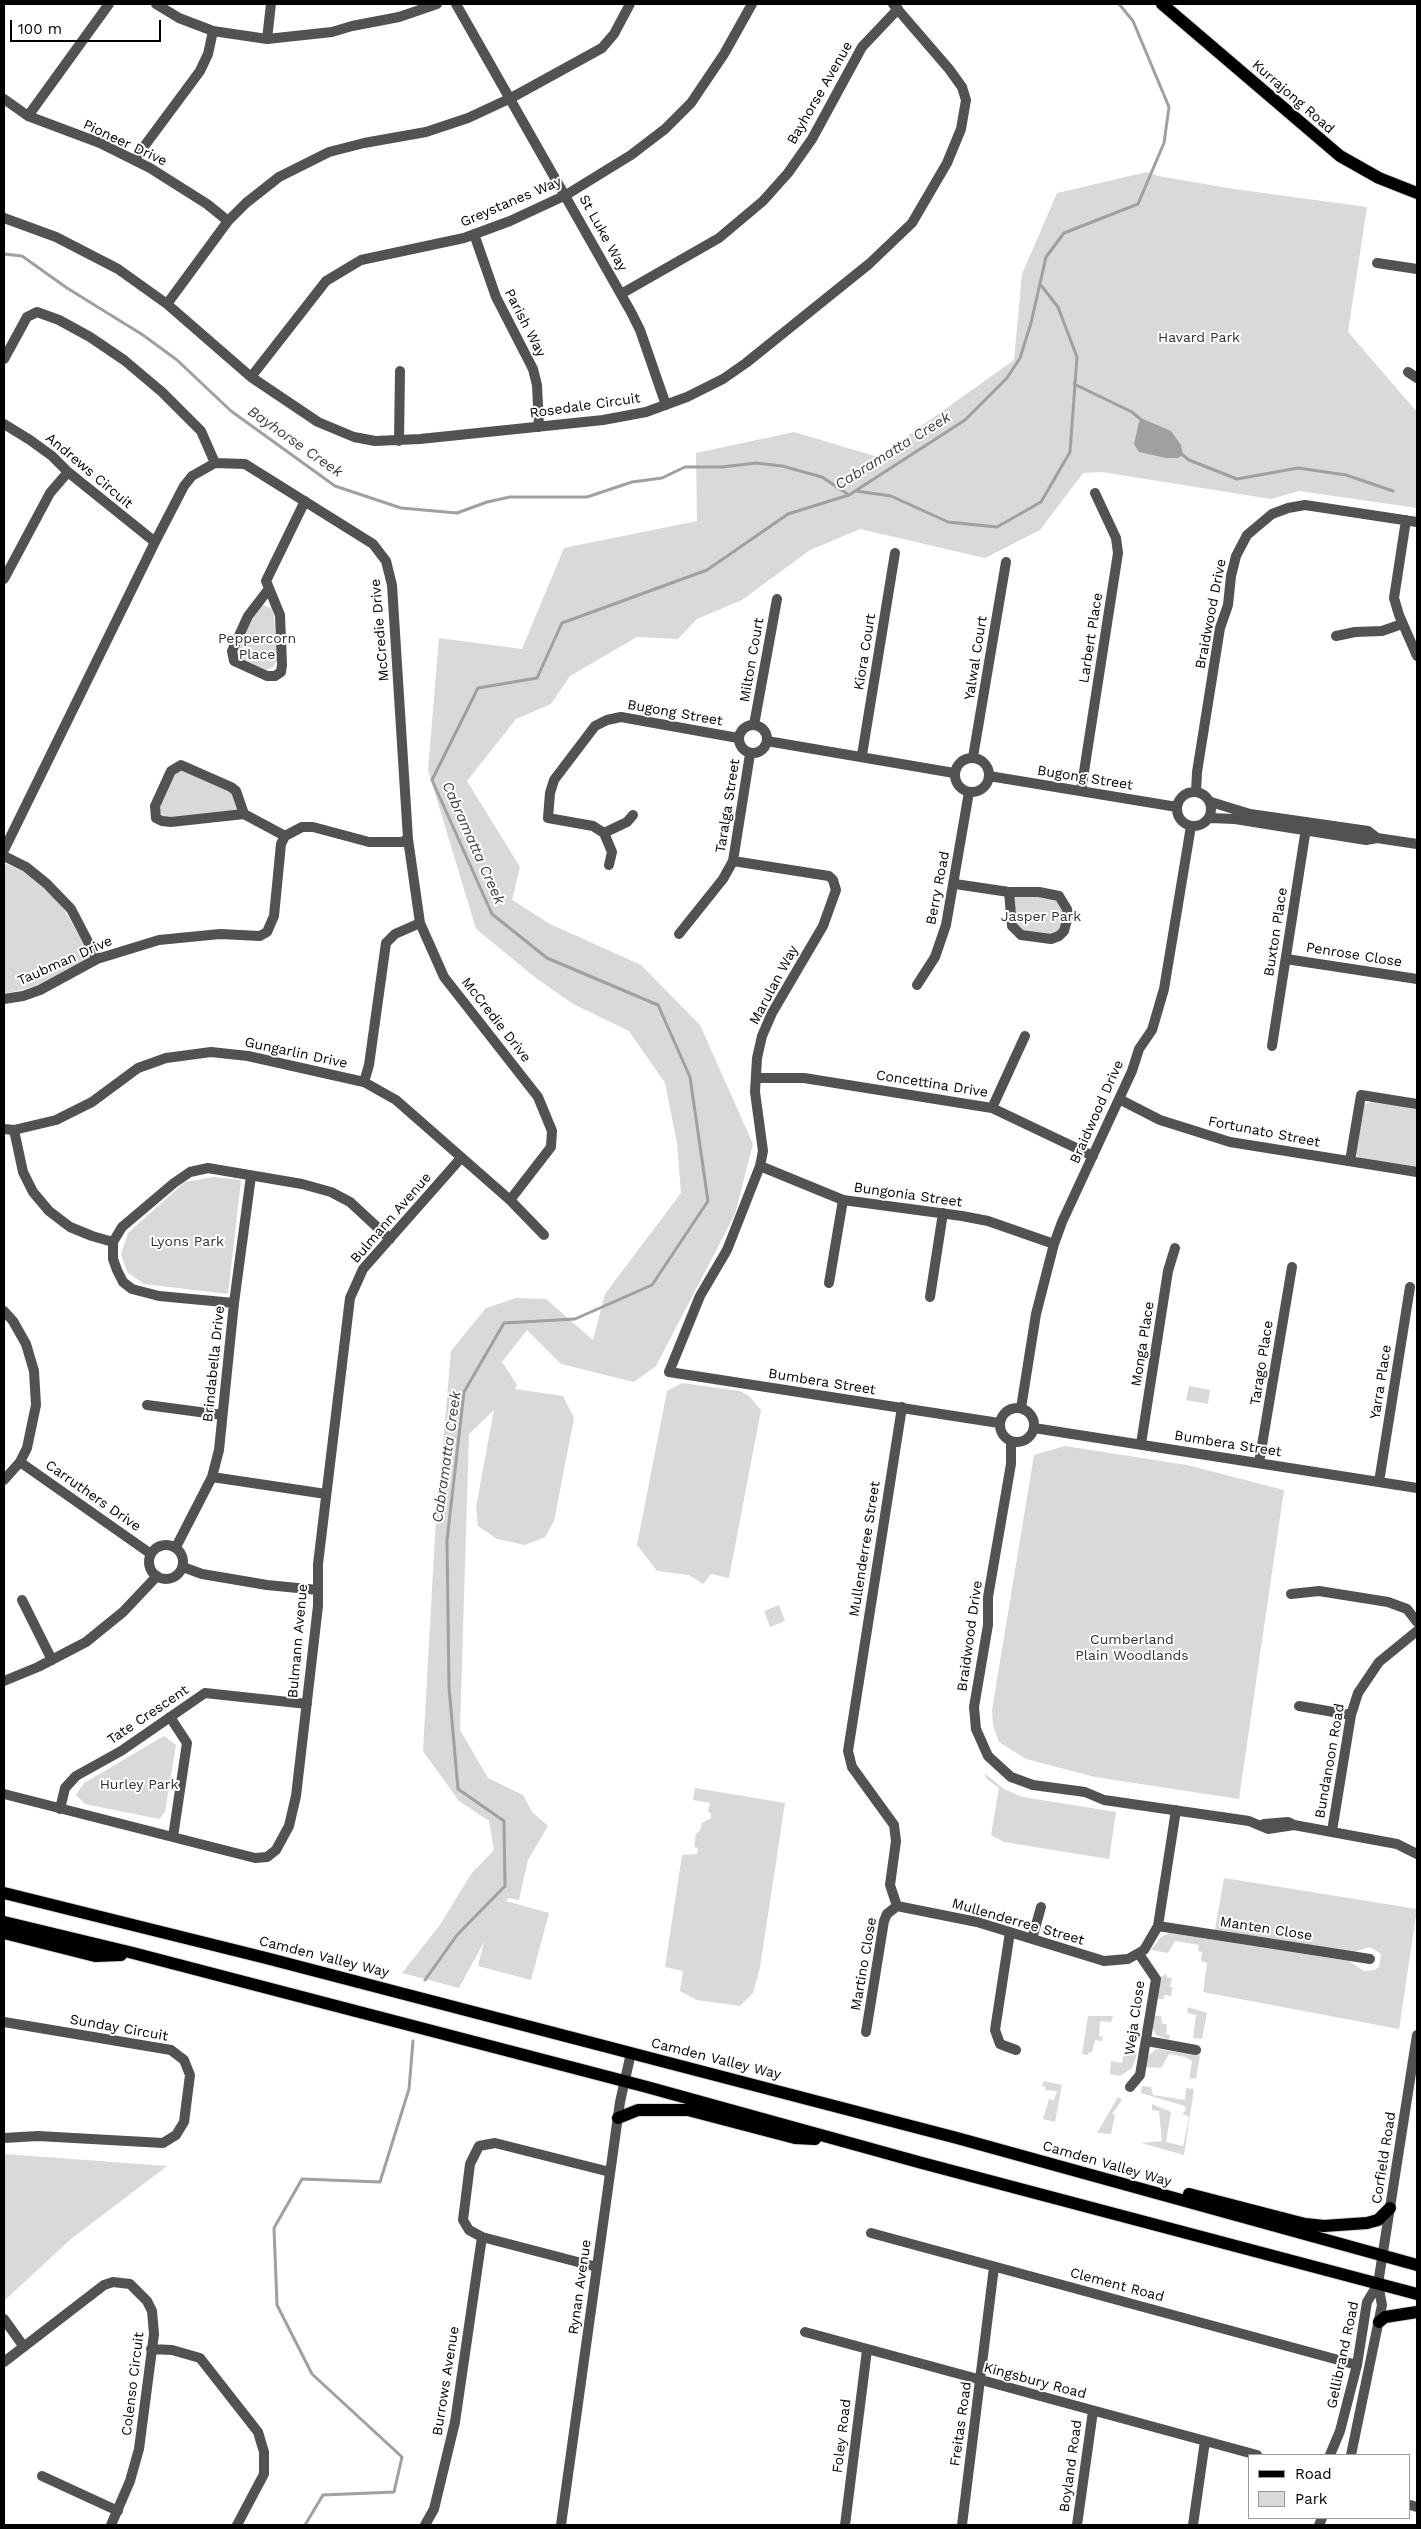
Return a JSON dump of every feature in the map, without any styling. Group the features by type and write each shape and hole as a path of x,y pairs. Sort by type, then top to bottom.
{"main road":[{"name":"Kurrajong Road","path":"1162,4 1340,156 1378,178 1417,193"},
{"name":"Camden Valley Way","path":"4,1893 266,1958 630,2053 1095,2176 1417,2265"},
{"path":"4,1922 133,1953 624,2081 1417,2294"},
{"path":"4,1933 95,1956 133,1953"},
{"path":"618,2118 638,2110 688,2110 796,2138 838,2140"},
{"path":"1095,2176 1211,2198 1305,2224 1324,2226 1367,2223 1378,2220 1390,2208"},
{"path":"1379,2322 1385,2317 1417,2312"}],"street":[{"path":"28,116 109,4"},
{"path":"156,4 179,18 213,31 267,38 332,32 352,26 400,17 437,4"},
{"path":"267,38 270,4"},
{"name":"St Luke Way","path":"456,4 566,195 640,330 666,405"},
{"path":"167,304 228,222 264,188 312,159 348,146 426,132 468,118 511,98 602,48 614,34 630,4"},
{"name":"Greystanes Way","path":"252,377 326,281 337,274 361,260 464,238 510,221 566,195 631,155 665,129 691,103 724,54 752,4"},
{"name":"Bayhorse Avenue","path":"621,294 719,238 763,201 788,173 812,139 862,47 896,6"},
{"name":"Rosedale Circuit","path":"4,218 56,236 99,258 167,304 252,377 335,431 354,438 376,441 399,441 627,416 666,405 712,385 746,363 869,264 912,223 947,163 964,116 966,100 962,87 896,6"},
{"path":"134,160 200,71 208,54 213,31"},
{"name":"Pioneer Drive","path":"4,99 28,116 100,143 134,160 186,190 228,222"},
{"name":"Parish Way","path":"474,234 496,297 533,368 537,385 539,427"},
{"path":"1377,263 1417,269"},
{"path":"4,359 27,317 37,312 59,320 90,336 124,360 162,392 201,431 215,463 188,479 155,542 4,850"},
{"path":"399,441 400,371"},
{"path":"1408,372 1417,378"},
{"name":"Andrews Circuit","path":"4,424 52,456 68,472 155,542"},
{"name":"McCredie Drive","path":"215,463 245,464 372,544 380,552 389,570 408,839 420,923 444,977 538,1096 552,1131 551,1147 510,1200"},
{"path":"4,578 50,493 68,472"},
{"name":"Larbert Place","path":"1081,791 1118,553 1116,538 1095,493"},
{"path":"268,590 248,616 232,651 234,661 267,676 275,676 281,672 282,665 280,615 268,590 266,581 305,501"},
{"name":"Braidwood Drive","path":"1196,792 1197,772 1219,634 1228,605 1230,576 1236,556 1247,535 1272,514 1305,505 1417,522"},
{"path":"1406,520 1394,593 1395,604 1402,624 1417,656"},
{"name":"Kiora Court","path":"862,755 896,553"},
{"name":"Yalwal Court","path":"973,757 1006,562"},
{"name":"Milton Court","path":"754,725 776,599"},
{"path":"1336,636 1355,632 1382,631 1402,624"},
{"name":"Bugong Street","path":"604,832 593,826 548,818 550,793 554,780 595,726 607,720 621,717 738,738"},
{"path":"754,725 764,730 768,741 765,748 759,753 750,754 742,749 738,738 743,728 754,725"},
{"path":"768,741 862,755 954,773"},
{"name":"Taralga Street","path":"680,934 723,879 733,861 750,754"},
{"path":"973,757 986,764 989,776 986,785 979,790 969,792 959,786 954,773 960,762 973,757"},
{"path":"244,814 236,791 231,787 182,765 171,771 155,806 156,818 171,822 244,814 285,836 302,827 313,827 369,842 402,842 408,839"},
{"name":"Bugong Street","path":"989,776 1177,807"},
{"name":"Berry Road","path":"918,985 935,957 941,942 955,884 969,792"},
{"path":"1196,792 1205,795 1211,802 1212,808 1209,818 1202,825 1191,826 1182,822 1177,807 1186,794 1196,792"},
{"path":"1211,802 1250,814 1366,840 1377,838 1417,844"},
{"path":"609,866 612,852 604,832 627,822 633,816"},
{"path":"1209,818 1306,826"},
{"name":"Braidwood Drive","path":"1020,1408 1036,1314 1054,1244 1119,1099 1139,1048 1152,1030 1164,989 1191,826"},
{"name":"Buxton Place","path":"1272,1046 1306,826"},
{"name":"Taubman Drive","path":"4,999 23,996 40,990 97,959 123,950 176,938 220,934 260,936 267,932 274,916 279,853 285,836"},
{"path":"4,856 26,867 48,884 71,909 97,959"},
{"name":"Marulan Way","path":"669,1372 700,1296 727,1250 760,1166 763,1151 755,1092 757,1058 762,1036 772,1012 822,926 834,898 836,885 829,876 733,861"},
{"path":"955,884 1009,892 1039,892 1059,896 1067,909 1068,916 1060,936 1051,939 1021,935 1012,926 1009,892"},
{"path":"364,1082 369,1065 383,952 386,943 394,934 420,923"},
{"name":"Penrose Close","path":"1286,959 1417,979"},
{"path":"992,1108 1025,1036"},
{"name":"Gungarlin Drive","path":"9,1129 56,1120 74,1112 138,1068 150,1063 195,1053 211,1052 248,1056 364,1082 396,1100 510,1200 544,1235"},
{"name":"Concettina Drive","path":"756,1078 804,1078 992,1108 1093,1156"},
{"path":"1350,1161 1362,1095 1417,1104"},
{"name":"Fortunato Street","path":"1119,1099 1160,1120 1230,1142 1417,1172"},
{"path":"9,1129 22,1172 33,1192 49,1211 70,1226 92,1236 113,1242"},
{"name":"Bulmann Avenue","path":"4,1794 255,1858 273,1854 289,1826 294,1811 307,1704 318,1590 318,1564 350,1298 363,1269 461,1158"},
{"name":"Bungonia Street","path":"760,1166 843,1200 988,1221 1054,1244"},
{"path":"234,1303 152,1295 132,1289 123,1282 113,1259 113,1242 122,1227 190,1172 208,1168 331,1192 350,1202 390,1239"},
{"name":"Brindabella Drive","path":"176,1547 212,1477 219,1450 234,1303 251,1176"},
{"path":"829,1283 843,1200"},
{"path":"930,1297 943,1213"},
{"name":"Monga Place","path":"1141,1444 1168,1276 1175,1248"},
{"name":"Tarago Place","path":"1259,1463 1292,1267"},
{"name":"Yarra Place","path":"1379,1482 1410,1287"},
{"path":"4,1311 14,1321 26,1344 36,1387 36,1405 32,1432 20,1462 4,1480"},
{"name":"Bumbera Street","path":"669,1372 1000,1423"},
{"path":"147,1405 222,1415"},
{"name":"Mullenderree Street","path":"902,1407 848,1751 852,1767 894,1825 896,1841 890,1885 897,1906 970,1920 1104,1961 1128,1959 1139,1954"},
{"path":"1020,1408 1030,1413 1034,1428 1026,1440 1011,1441 1002,1434 1000,1423 1001,1417 1009,1409 1020,1408"},
{"name":"Bumbera Street","path":"1034,1428 1417,1488"},
{"name":"Braidwood Drive","path":"1011,1441 1010,1464 989,1588 988,1625 974,1707 976,1729 980,1743 999,1769 1026,1784 1084,1792 1104,1800 1261,1825 1268,1829 1294,1825 1332,1831 1397,1844 1417,1854"},
{"name":"Carruthers Drive","path":"20,1462 150,1554"},
{"path":"212,1477 326,1494"},
{"path":"167,1544 176,1547 182,1555 183,1567 173,1578 167,1579 157,1576 149,1567 150,1554 160,1545 167,1544"},
{"path":"183,1567 202,1574 267,1585 318,1590"},
{"path":"4,1681 52,1660 86,1642 105,1628 157,1576"},
{"path":"1291,1594 1319,1591 1388,1602 1407,1609 1417,1622"},
{"path":"22,1600 52,1660"},
{"name":"Bundanoon Road","path":"1332,1831 1351,1715 1358,1693 1374,1667 1393,1648 1417,1631"},
{"name":"Tate Crescent","path":"60,1808 65,1788 76,1776 121,1752 205,1693 307,1704"},
{"path":"1299,1706 1351,1715"},
{"path":"170,1717 187,1743 173,1837"},
{"path":"1139,1954 1151,1941 1158,1926 1176,1810"},
{"name":"Martino Close","path":"866,2032 884,1921 887,1914 897,1906"},
{"path":"1032,1939 1041,1907"},
{"name":"Manten Close","path":"1158,1926 1370,1959"},
{"path":"1010,1932 995,2030 1000,2044 1016,2050"},
{"name":"Weja Close","path":"1130,2087 1140,2075 1156,1979 1139,1954"},
{"name":"Sunday Circuit","path":"4,2022 171,2050 184,2060 190,2075 184,2122 176,2135 163,2143 38,2136 4,2138"},
{"name":"Corfield Road","path":"1378,2284 1417,2035"},
{"path":"1147,2041 1196,2050"},
{"name":"Rynan Avenue","path":"561,2525 610,2172 630,2053"},
{"path":"597,2268 482,2237 469,2230 463,2220 470,2164 479,2146 495,2143 610,2172"},
{"name":"Clement Road","path":"871,2233 1357,2364"},
{"name":"Burrows Avenue","path":"425,2525 434,2509 455,2422 482,2237"},
{"name":"Freitas Road","path":"962,2525 994,2267"},
{"name":"Colenso Circuit","path":"4,2362 104,2285 121,2281 137,2288 152,2311 154,2334 139,2448 130,2482 111,2525"},
{"name":"Gellibrand Road","path":"1351,2454 1382,2305 1378,2284"},
{"name":"Gellibrand Road","path":"1330,2454 1340,2431 1357,2364 1367,2302 1378,2284"},
{"path":"4,2319 24,2347"},
{"name":"Kingsbury Road","path":"805,2332 1253,2454"},
{"path":"151,2350 172,2350 200,2358 258,2432 264,2452 264,2474 237,2525"},
{"name":"Foley Road","path":"845,2525 867,2350"},
{"name":"Boyland Road","path":"1077,2525 1093,2411"},
{"path":"1193,2525 1205,2441"},
{"path":"42,2476 118,2511"}],"green space":[{"name":"Havard Park","path":"1147,172 1158,176 1234,189 1367,207 1348,332 1417,412 1417,508 1299,491 1271,499 1102,472 1083,473 1040,530 985,558 860,529 810,550 742,600 697,619 678,639 637,637 570,676 551,704 516,719 467,781 520,867 512,900 550,924 641,965 700,1025 753,1144 735,1214 656,1366 634,1382 561,1364 527,1330 502,1362 517,1385 515,1389 563,1396 574,1418 554,1521 545,1537 525,1545 497,1539 478,1526 476,1507 494,1410 469,1434 460,1730 488,1778 523,1795 532,1812 548,1826 528,1860 519,1900 508,1898 506,1901 549,1913 531,1980 478,1966 484,1942 459,1988 402,1973 440,1925 471,1874 494,1850 489,1821 459,1801 423,1751 435,1535 451,1351 486,1308 516,1298 546,1299 593,1340 605,1294 681,1193 677,1143 665,1083 629,1031 573,1004 536,978 476,929 428,770 439,638 522,649 564,548 697,521 696,453 794,432 878,457 1014,360 1022,274 1057,193"},
{"name":"Peppercorn Place","path":"263,605 272,609 274,615 277,660 273,667 266,670 245,663 236,652 255,611"},
{"path":"183,769 231,792 238,812 166,818 159,811 160,804 176,771"},
{"path":"4,863 22,871 46,889 63,908 92,958 41,985 8,993 4,993"},
{"name":"Jasper Park","path":"1029,893 1055,900 1066,912 1064,926 1054,935 1023,933 1016,923 1013,896"},
{"path":"1373,1102 1417,1108 1417,1170 1358,1158 1356,1154 1361,1108 1365,1104"},
{"name":"Lyons Park","path":"213,1177 241,1180 228,1294 144,1284 127,1272 121,1254 128,1233 185,1182"},
{"path":"682,1383 740,1391 749,1396 761,1410 729,1578 711,1574 703,1584 689,1575 657,1571 637,1545 667,1391"},
{"path":"1189,1386 1210,1390 1208,1404 1186,1400"},
{"name":"Cumberland Plain Woodlands","path":"1065,1446 1187,1465 1284,1490 1239,1799 1095,1777 1026,1759 999,1742 993,1726 992,1710 1034,1455"},
{"path":"779,1605 785,1621 770,1627 764,1611"},
{"name":"Hurley Park","path":"164,1736 176,1745 165,1812 159,1819 85,1804 76,1795 84,1783"},
{"path":"984,1773 1004,1789 1023,1797 1116,1812 1109,1859 1004,1842 991,1835 999,1788 987,1779"},
{"path":"695,1788 785,1803 760,1967 753,1993 740,2006 697,2000 680,1991 683,1971 665,1967 682,1855 697,1854 698,1848 694,1847 696,1834 700,1830 702,1823 711,1818 711,1813 708,1812 710,1803 693,1800"},
{"path":"1224,1878 1417,1909 1399,2029 1203,1992 1207,1963 1201,1961 1202,1952 1198,1951 1199,1945 1175,1941 1168,1953 1151,1950 1161,1937 1170,1933 1349,1961 1364,1971 1374,1970 1379,1967 1381,1954 1370,1947 1353,1952 1215,1930"},
{"path":"1167,1974 1167,1977 1172,1978 1170,1987 1175,1989 1172,1989 1171,1996 1164,1995 1164,1999 1158,1999 1157,1978"},
{"path":"1188,2007 1207,2013 1202,2039 1193,2038 1196,2015 1187,2013"},
{"path":"1088,2016 1113,2016 1111,2022 1100,2021 1099,2036 1103,2037 1102,2041 1095,2040 1092,2052 1089,2052 1088,2055 1082,2054"},
{"path":"1154,2016 1161,2016 1162,2023 1167,2025 1166,2034 1170,2035 1169,2040 1156,2035 1153,2029"},
{"path":"1156,2049 1200,2055 1196,2079 1191,2078 1189,2081 1192,2061 1185,2057 1169,2054 1161,2068 1146,2067 1148,2056"},
{"path":"1124,2052 1137,2054 1132,2068 1120,2076 1110,2074 1111,2061 1122,2063"},
{"path":"1044,2081 1062,2085 1055,2122 1043,2119 1049,2099 1054,2100 1057,2091 1045,2090 1046,2087 1042,2086"},
{"path":"1142,2086 1151,2087 1153,2095 1185,2100 1186,2088 1194,2089 1184,2155 1141,2143 1162,2141 1159,2111 1152,2110 1152,2104 1171,2112 1166,2142 1183,2146 1189,2119 1188,2116 1182,2114 1186,2110 1185,2106 1141,2093"},
{"path":"1118,2097 1122,2100 1112,2114 1115,2115 1111,2134 1097,2133"},
{"path":"4,2154 167,2166 71,2239 4,2301"}],"shaded area":[{"path":"1143,419 1171,431 1181,445 1183,455 1178,458 1166,458 1139,452 1134,444 1139,422"}],"waterway":[{"name":"Cabramatta Creek","path":"425,1980 457,1935 505,1886 504,1821 458,1789 449,1687 447,1540 464,1392 504,1323 575,1319 652,1285 708,1201 690,1077 658,1005 547,958 492,914 432,780 478,688 537,678 562,623 707,570 788,514 849,495 965,420 1007,378 1020,358 1031,323 1046,257 1064,233 1138,204 1164,143 1169,107 1133,21 1119,4"},
{"name":"Bayhorse Creek","path":"4,254 22,256 67,288 143,335 177,360 231,411 335,486 401,508 457,513 487,502 510,497 587,497 632,482 662,478 685,467 722,467 756,463 782,466 822,477 849,495"},
{"path":"856,491 891,496 948,522 997,527 1041,502 1070,452 1077,357 1058,307 1040,284"},
{"path":"1074,384 1132,412 1144,422"},
{"path":"1179,452 1189,460 1237,479 1298,468 1346,475 1393,491"},
{"name":"Cabramatta Creek","path":"305,2525 323,2495 394,2492 402,2457 312,2374 277,2305 274,2228 302,2179 380,2182 409,2089 413,2041"}]}
